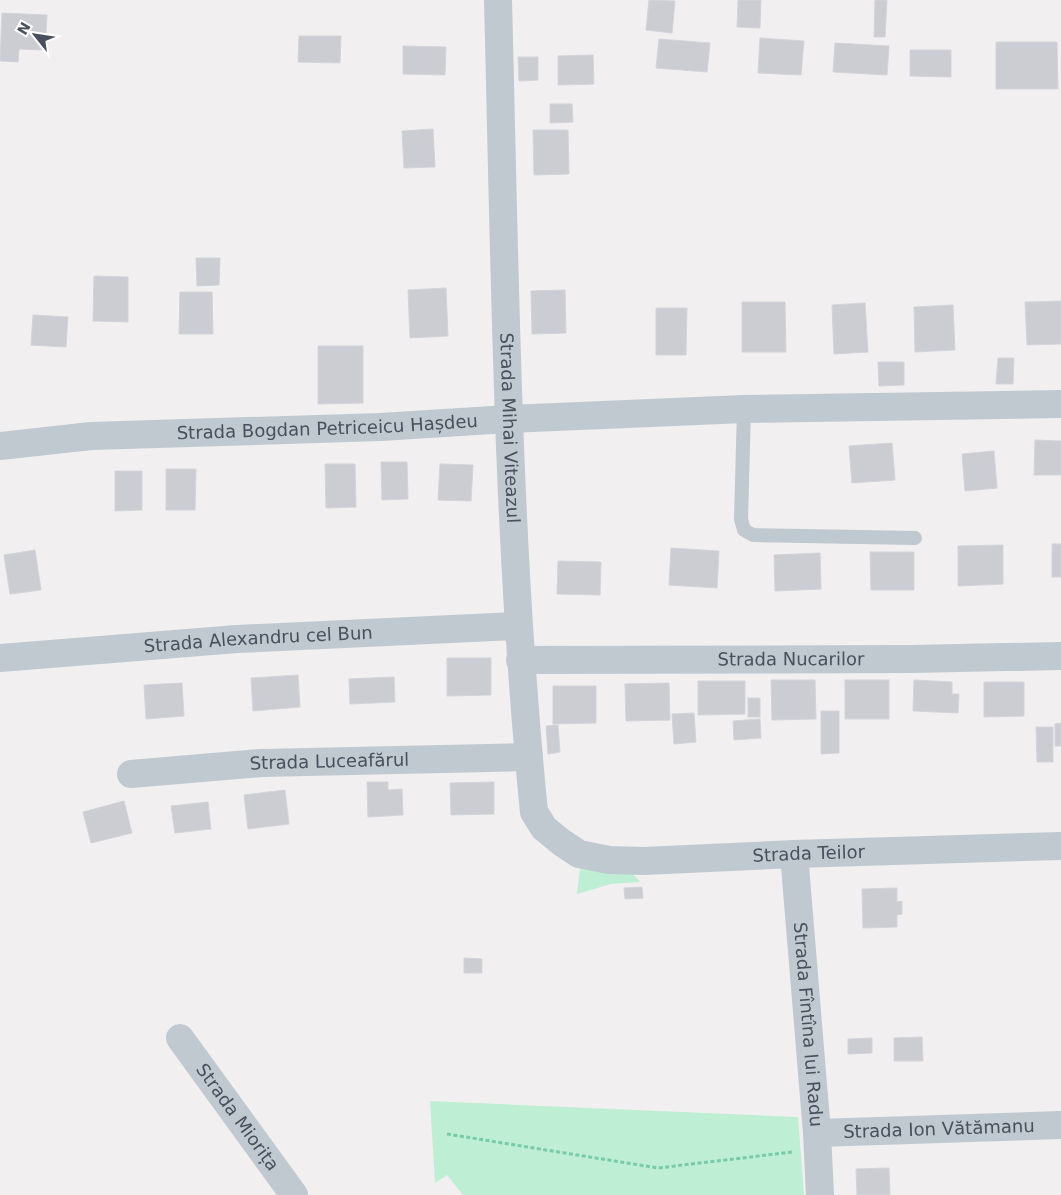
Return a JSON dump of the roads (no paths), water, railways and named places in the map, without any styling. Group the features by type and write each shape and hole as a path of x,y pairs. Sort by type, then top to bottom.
{"street":[{"name":"Strada Mihai Viteazul","path":"498,0 508,419 517,626 534,812 544,828 561,842"},
{"name":"Strada Bogdan Petriceicu Hașdeu","path":"0,446 91,436 381,427 508,419 744,410 1061,404"},
{"name":"Strada Alexandru cel Bun","path":"0,658 237,639 517,626"},
{"name":"Strada Nucarilor","path":"520,660 912,659 1061,656"},
{"name":"Strada Luceafărul","path":"130,774 261,763 529,757"},
{"name":"Strada Teilor","path":"561,842 579,854 608,860 662,861 794,854 1061,846"},
{"name":"Strada Fîntîna lui Radu","path":"794,854 818,1141 820,1195"},
{"name":"Strada Miorița","path":"180,1038 294,1195"},
{"name":"Strada Ion Vătămanu","path":"818,1141 1061,1125"}],"lane":[{"path":"744,410 741,519 744,530 753,535 915,538"}]}
